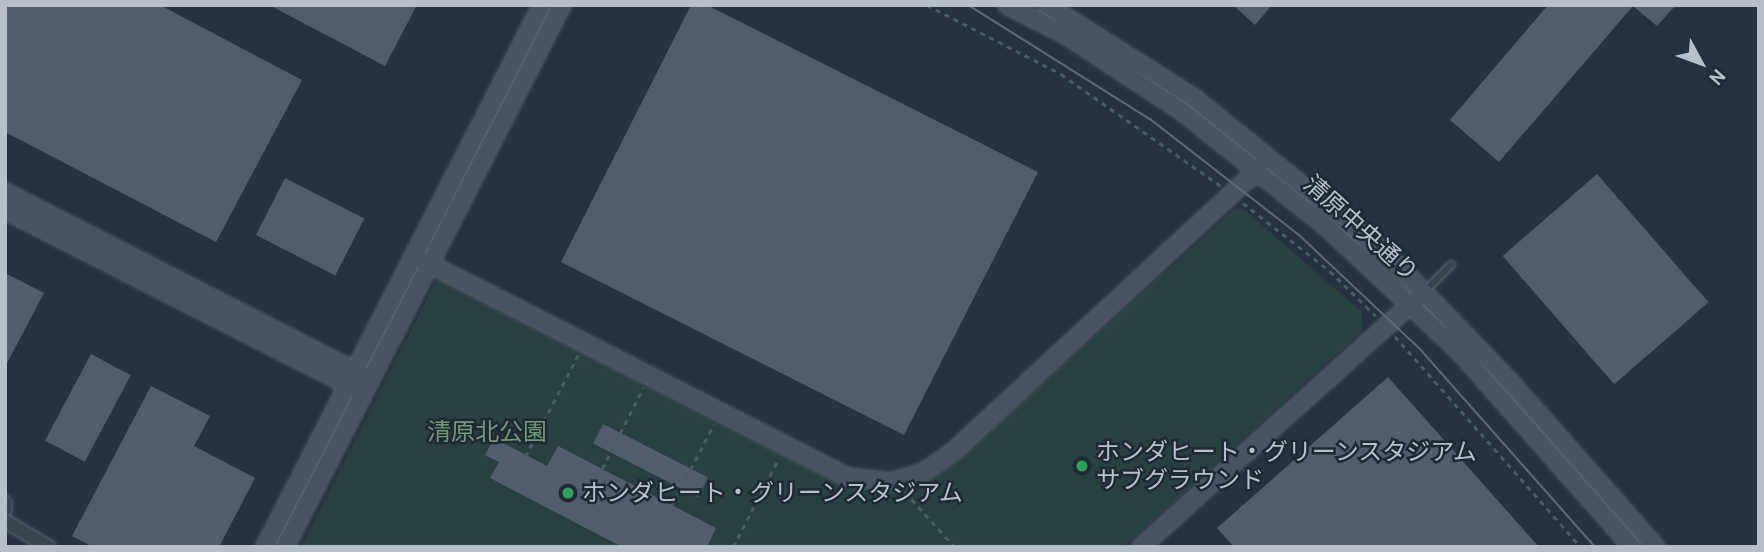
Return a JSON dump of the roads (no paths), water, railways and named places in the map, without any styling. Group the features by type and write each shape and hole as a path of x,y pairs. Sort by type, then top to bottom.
{"street":[{"path":"265,547 542,5"},
{"path":"285,547 562,5"},
{"name":"清原中央通り","path":"1007,5 1066,35 1183,112 1259,169 1412,303 1632,547"},
{"name":"清原中央通り","path":"1047,5 1204,106 1308,187 1425,291 1656,547"},
{"path":"414,256 848,477 891,482 924,471 954,451 1259,169"},
{"path":"5,192 367,386"},
{"path":"5,210 352,378"},
{"path":"1141,547 1425,291"},
{"path":"5,502 5,510"},
{"path":"5,521 49,547"}],"lane":[{"path":"1425,291 1451,265"}],"tram line":[{"path":"968,5 1150,119 1299,235 1419,348 1595,547"}],"place":[{"name":"ホンダヒート・グリーンスタジアム サブグラウンド","path":"1082,466"},
{"name":"ホンダヒート・グリーンスタジアム","path":"568,493"}],"park label":[{"name":"清原北公園","path":"487,432"}]}
